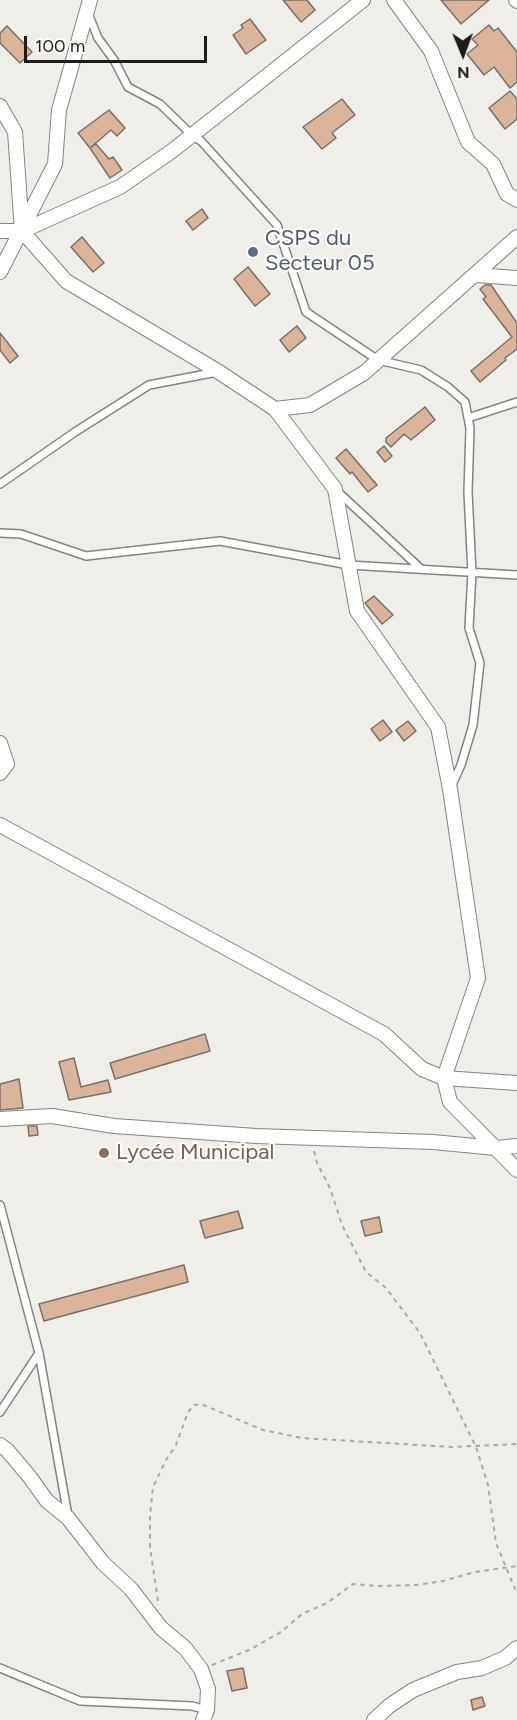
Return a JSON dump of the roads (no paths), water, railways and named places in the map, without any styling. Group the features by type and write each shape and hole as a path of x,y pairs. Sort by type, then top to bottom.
{"street":[{"path":"0,231 22,231 120,187 192,135 363,0"},
{"path":"394,0 431,51 468,142 493,164 507,194 517,200"},
{"path":"0,272 55,164 59,110 89,6"},
{"path":"0,106 15,132 22,231 66,281 219,372 275,409 335,489 357,611 438,727 450,789 478,978 444,1078 450,1102 517,1170"},
{"path":"275,409 310,405 364,372 517,237"},
{"path":"476,275 517,279"},
{"path":"0,743 7,764 0,773"},
{"path":"0,825 384,1034 422,1069 444,1078 517,1083"},
{"path":"0,1119 52,1116 114,1126 310,1139 433,1142 496,1148 517,1146"},
{"path":"0,1445 29,1476 46,1501 68,1518 103,1563 131,1589 161,1628 185,1648 201,1669 208,1689 208,1717"},
{"path":"374,1720 389,1706 413,1690 457,1672 482,1668 506,1658 517,1648"}],"lane":[{"path":"89,6 98,38 114,60 128,87 160,104 201,141 277,225 306,312 378,360 421,370 448,387 465,402 470,428 468,492 472,573 469,628 480,663 473,725 461,765 450,789"},
{"path":"0,484 148,385 219,372"},
{"path":"468,418 517,402"},
{"path":"335,489 421,570"},
{"path":"0,533 21,534 86,556 219,541 349,565 517,575"},
{"path":"0,1205 39,1353 68,1518"},
{"path":"0,1412 39,1353"},
{"path":"0,1668 80,1701 192,1706 208,1717"}],"place":[{"name":"CSPS du Secteur 05","path":"253,252"},
{"name":"Lycée Municipal","path":"104,1153"}]}
